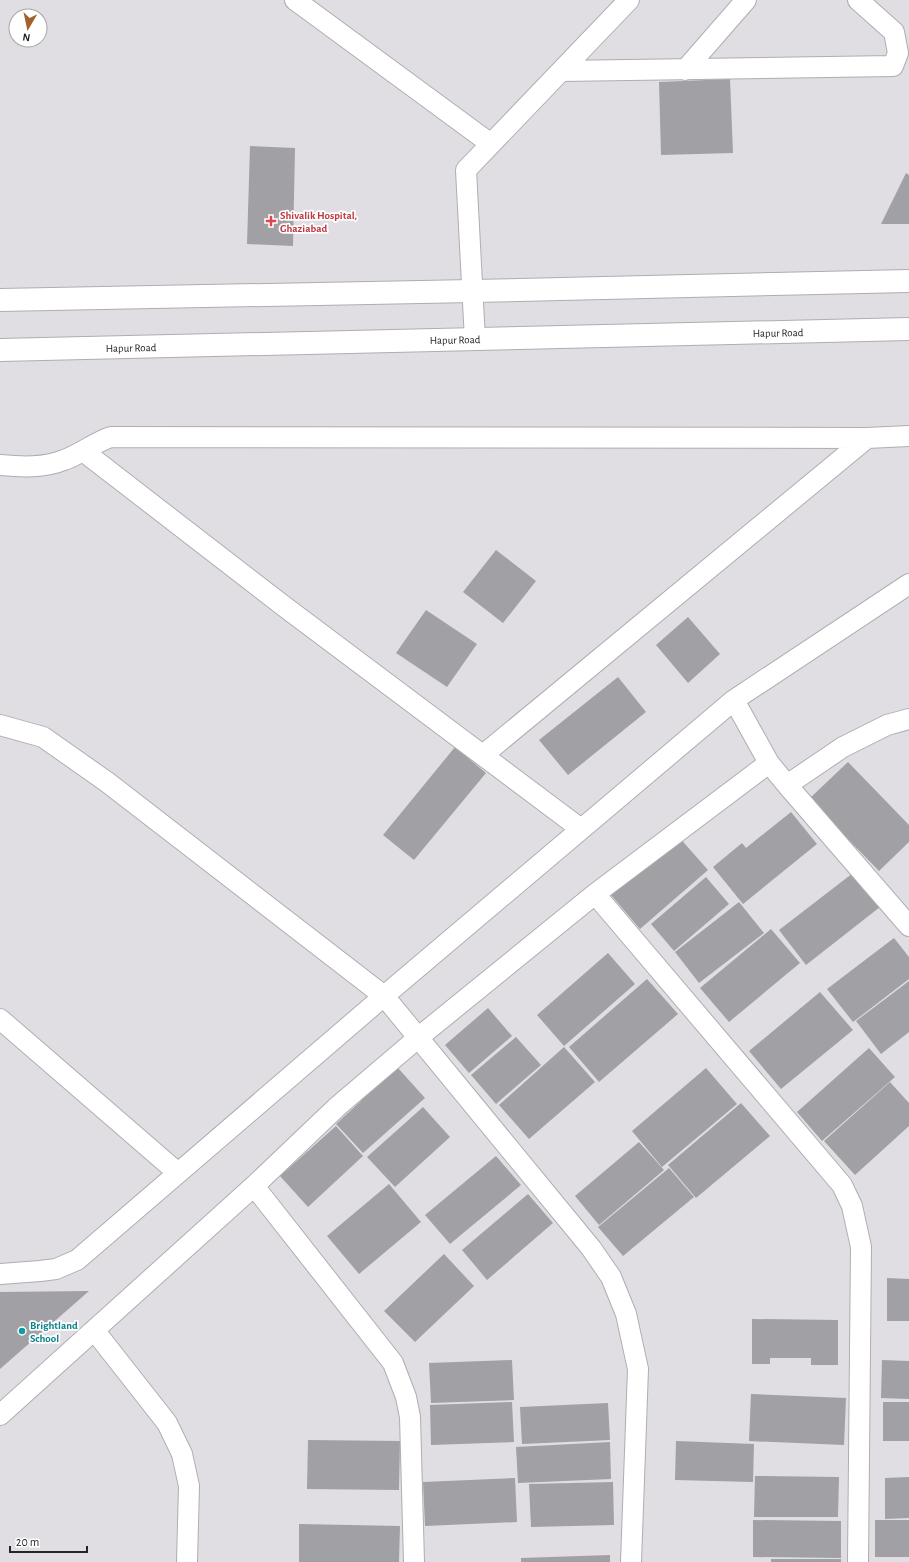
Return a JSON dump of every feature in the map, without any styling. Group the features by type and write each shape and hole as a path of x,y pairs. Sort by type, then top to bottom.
{"main road":[{"path":"0,300 472,292 909,281"},
{"name":"Hapur Road","path":"0,350 909,330"}],"street":[{"path":"295,0 491,144"},
{"path":"474,340 466,170 629,0"},
{"path":"685,70 746,0"},
{"path":"561,71 893,66 898,53 894,32 858,0"},
{"path":"0,466 31,467 51,465 65,460 102,440 111,437 867,438 909,436"},
{"path":"483,755 867,438"},
{"path":"83,451 285,607 581,829"},
{"path":"0,1274 56,1269 77,1260 384,996 734,700 909,584"},
{"path":"734,700 770,763 787,785 909,926"},
{"path":"787,785 843,746 887,725 909,719"},
{"path":"0,725 43,737 107,782 384,996 591,1248 611,1277 626,1314 638,1370 631,1562"},
{"path":"0,1415 254,1186 338,1106 419,1037 595,894 770,763"},
{"path":"595,894 842,1185 852,1206 861,1247 858,1562"},
{"path":"0,1019 178,1173"},
{"path":"254,1186 393,1364 406,1397 410,1417 414,1562"},
{"path":"94,1330 167,1423 182,1454 189,1486 187,1562"}],"building":[{"path":"730,79 733,153 661,155 659,82"},
{"path":"250,146 295,148 293,246 247,244"},
{"path":"906,173 909,175 909,224 881,224"},
{"path":"496,550 536,581 503,623 463,592"},
{"path":"426,610 477,644 447,687 396,653"},
{"path":"688,617 720,654 688,683 656,645"},
{"path":"618,677 646,712 568,775 539,740"},
{"path":"455,747 486,773 414,860 383,835"},
{"path":"848,762 909,825 909,842 879,871 809,799"},
{"path":"791,812 817,844 743,904 713,867 742,843 746,848"},
{"path":"678,836 708,870 640,929 611,895"},
{"path":"853,873 880,907 806,965 779,930"},
{"path":"706,877 729,904 674,951 651,924"},
{"path":"739,902 764,933 699,983 675,952"},
{"path":"771,929 800,963 729,1022 700,988"},
{"path":"894,938 909,957 909,979 853,1022 827,989"},
{"path":"608,953 635,984 564,1046 537,1015"},
{"path":"647,979 678,1014 599,1082 569,1047"},
{"path":"909,981 909,1032 881,1054 856,1021"},
{"path":"820,992 853,1030 781,1089 749,1051"},
{"path":"488,1008 512,1036 469,1073 445,1045"},
{"path":"516,1037 541,1065 496,1104 471,1075"},
{"path":"564,1047 595,1082 529,1139 499,1105"},
{"path":"869,1048 895,1077 822,1141 797,1112"},
{"path":"398,1068 425,1098 363,1153 336,1124 361,1101 355,1095 373,1079 379,1085"},
{"path":"706,1068 737,1104 662,1167 632,1131"},
{"path":"890,1082 909,1103 909,1126 855,1175 824,1141"},
{"path":"741,1103 770,1136 696,1198 668,1165"},
{"path":"423,1107 450,1137 395,1187 367,1157"},
{"path":"336,1126 363,1156 308,1207 280,1176"},
{"path":"639,1142 664,1170 599,1225 575,1196"},
{"path":"496,1156 521,1185 450,1244 425,1215"},
{"path":"669,1168 694,1197 623,1256 598,1227"},
{"path":"389,1184 421,1222 359,1274 327,1236"},
{"path":"528,1194 553,1223 487,1280 462,1250"},
{"path":"444,1254 474,1286 415,1342 384,1311"},
{"path":"887,1278 909,1279 909,1321 887,1321"},
{"name":"Brightland School","path":"89,1291 0,1369 0,1292"},
{"path":"752,1319 838,1320 838,1365 811,1365 811,1358 770,1358 770,1364 752,1364"},
{"path":"512,1360 514,1400 431,1403 429,1363"},
{"path":"882,1360 909,1361 909,1399 881,1398"},
{"path":"751,1394 846,1398 844,1445 749,1441"},
{"path":"512,1402 514,1442 431,1445 430,1405"},
{"path":"883,1402 909,1402 909,1441 883,1441"},
{"path":"608,1403 610,1440 522,1444 520,1407"},
{"path":"308,1440 400,1441 399,1490 307,1489"},
{"path":"676,1441 754,1444 753,1482 675,1480"},
{"path":"610,1442 611,1479 518,1483 516,1447"},
{"path":"755,1476 839,1477 838,1517 754,1517"},
{"path":"909,1477 909,1518 885,1519 885,1478"},
{"path":"515,1478 517,1522 425,1526 423,1482"},
{"path":"613,1482 614,1525 531,1527 529,1484"},
{"path":"753,1520 841,1521 841,1558 753,1557"},
{"path":"875,1520 909,1520 909,1557 875,1557"},
{"path":"299,1524 400,1526 399,1562 299,1562"},
{"path":"610,1555 610,1562 521,1562 521,1558"},
{"path":"771,1559 841,1559 841,1562 771,1562"}],"place":[{"name":"Shivalik Hospital, Ghaziabad","path":"271,221"},
{"name":"Brightland School","path":"22,1331"}]}
